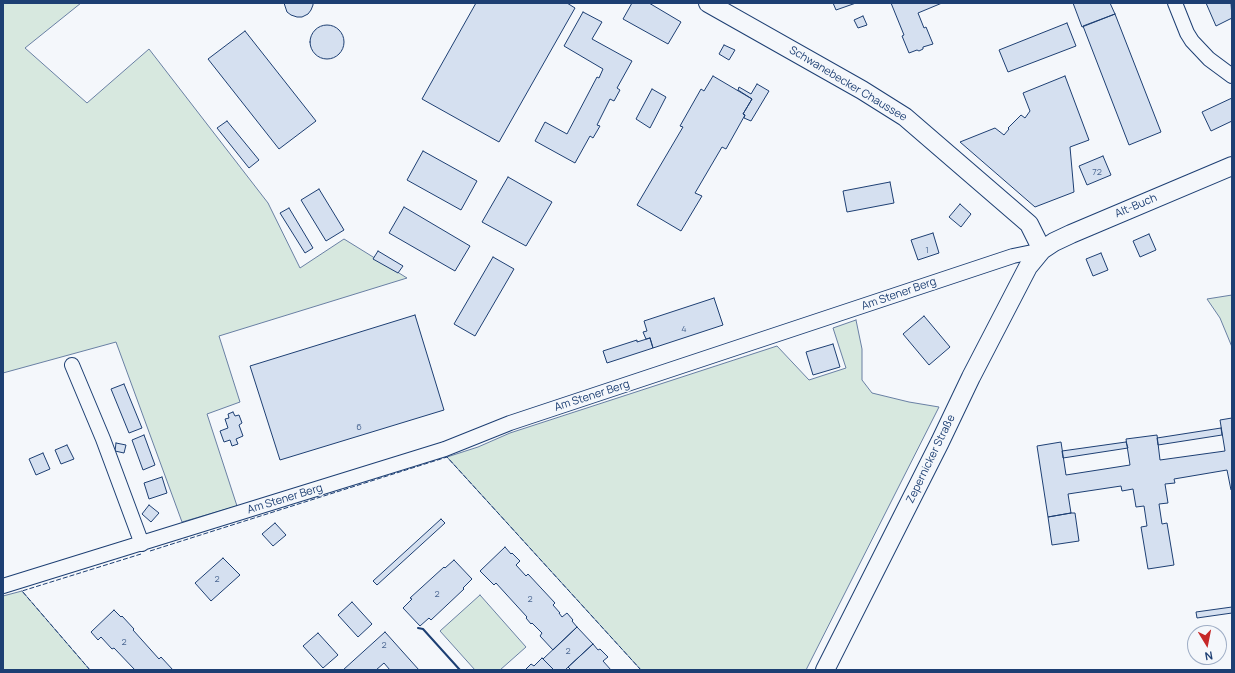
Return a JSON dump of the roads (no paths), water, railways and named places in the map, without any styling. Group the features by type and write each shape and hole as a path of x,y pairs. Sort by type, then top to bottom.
{"main road":[{"name":"Schwanebecker Chaussee","path":"708,3 862,90 905,117 1029,224 1042,250"},
{"name":"Alt-Buch","path":"1042,250 1054,242 1071,234 1232,166"},
{"name":"Zepernicker Straße","path":"825,670 1021,279 1042,250"}],"street":[{"path":"1175,3 1187,33 1192,41 1209,59 1232,76"},
{"name":"Am Stener Berg","path":"3,586 445,449 525,418 1013,256 1042,250"},
{"path":"72,365 103,439 142,544"}]}
